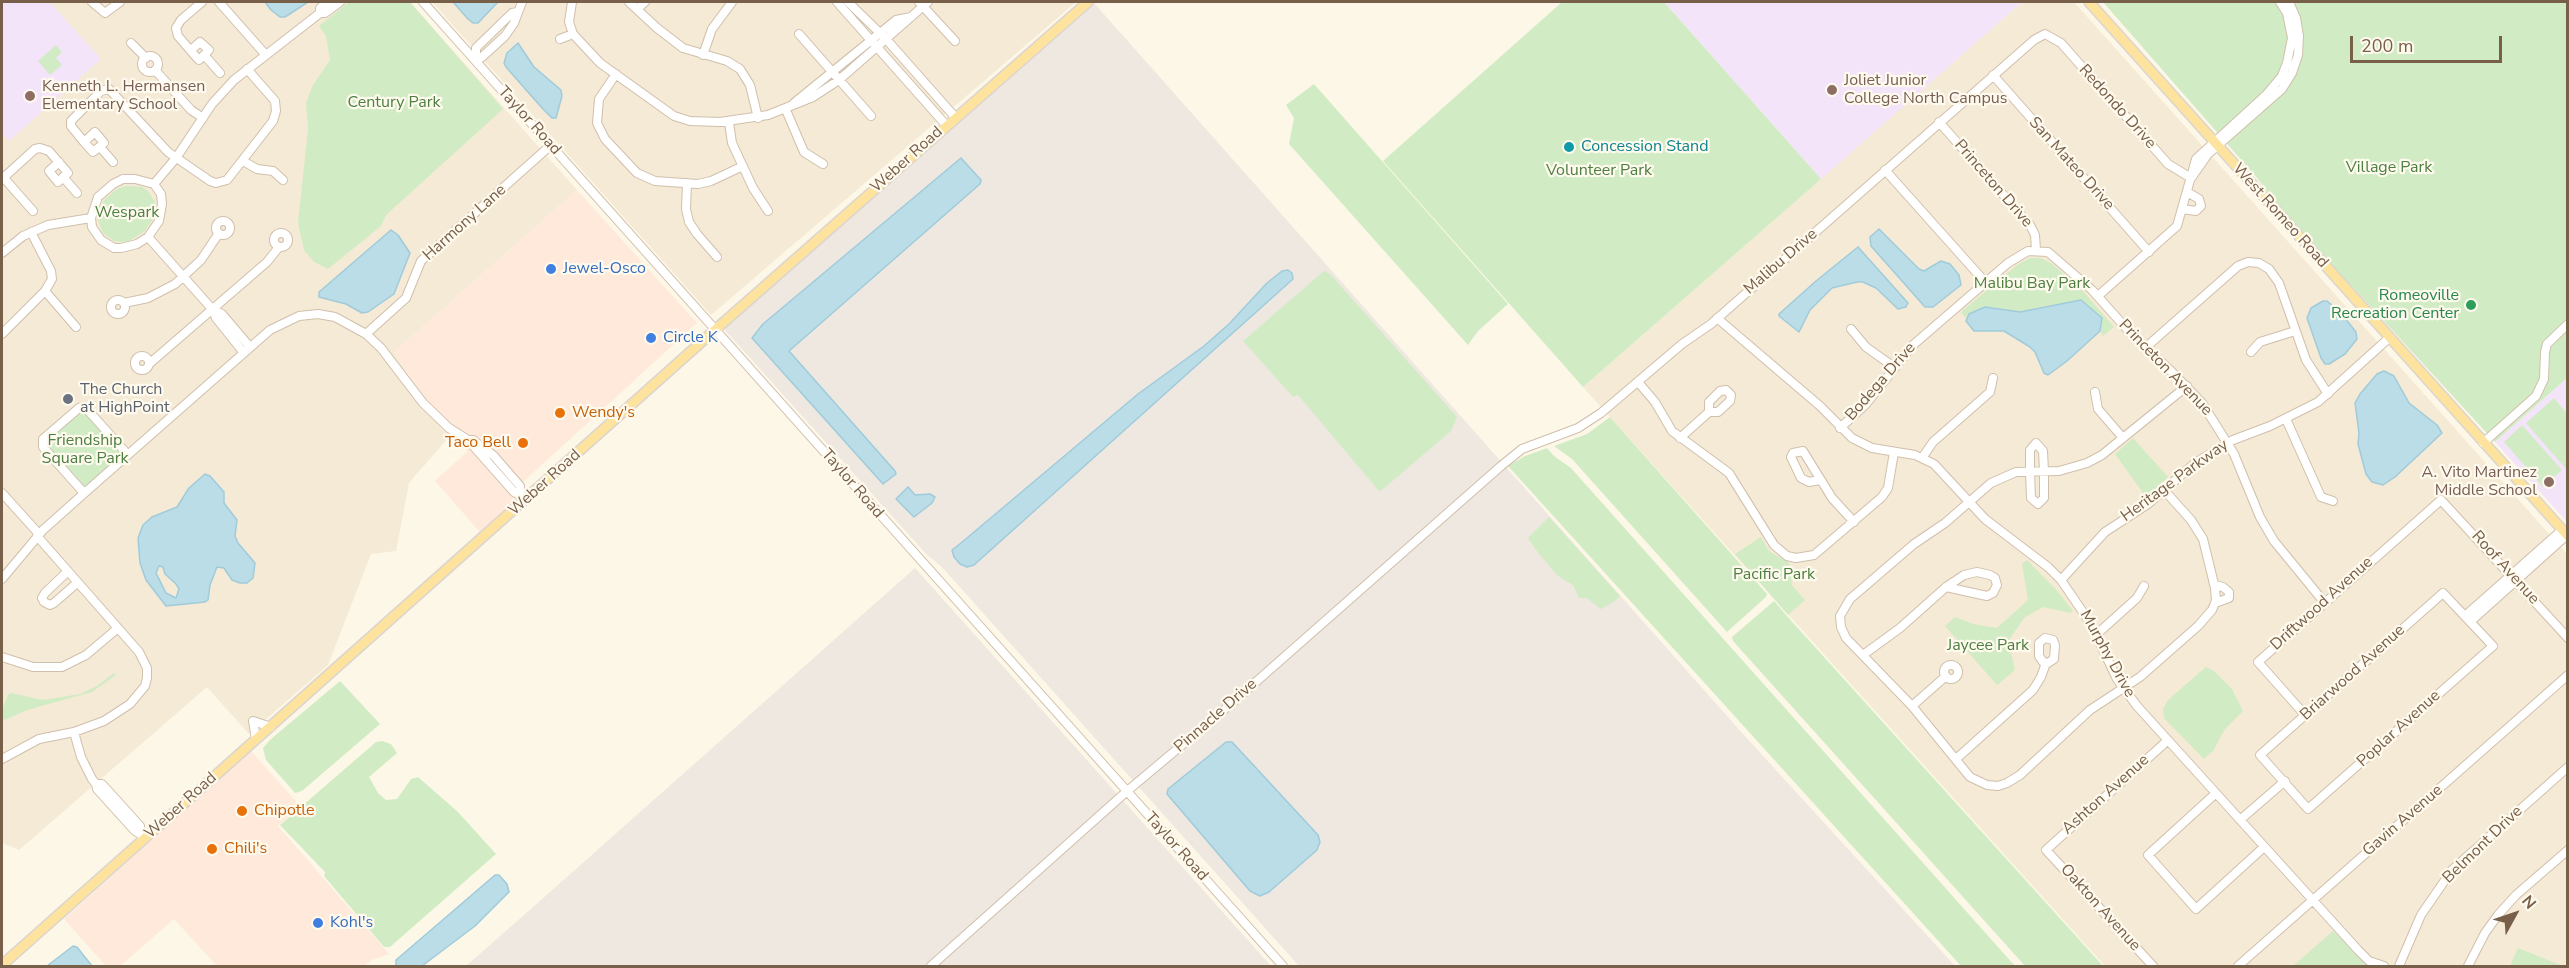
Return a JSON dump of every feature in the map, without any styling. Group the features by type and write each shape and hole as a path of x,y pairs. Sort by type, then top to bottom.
{"main road":[{"name":"Weber Road","path":"2,965 143,835 271,727 524,497 1088,2"},
{"name":"West Romeo Road","path":"2089,2 2565,534"}],"street":[{"path":"93,2 105,13 120,2"},
{"path":"191,51 202,42 209,50 199,60 191,51 177,34 176,28 181,20 202,2"},
{"path":"219,2 265,54"},
{"path":"320,13 320,8 328,2"},
{"path":"154,184 176,158 202,118 224,90 265,54 320,13 325,13 340,2"},
{"name":"Taylor Road","path":"423,2 1283,966"},
{"path":"476,61 476,48 512,13 517,12 522,2"},
{"path":"572,2 569,22 573,34 595,58 674,116 690,121 729,122 758,118 787,109 813,97 883,36 896,20 912,16 923,3 955,41"},
{"path":"629,2 676,44 732,63 743,72 750,85 758,118"},
{"path":"637,9 645,2"},
{"path":"703,55 712,29 732,2"},
{"path":"837,2 946,125"},
{"path":"848,2 883,36 956,117"},
{"path":"2215,144 2266,95 2282,76 2289,57 2292,38 2287,14 2280,2"},
{"path":"2098,296 2177,226 2196,159 2282,89 2292,73 2298,55 2300,36 2289,2"},
{"path":"560,39 573,34"},
{"path":"799,34 871,116"},
{"name":"Malibu Drive","path":"1501,466 1522,450 1594,420 1682,344 1701,333 1993,75 2031,42 2045,34"},
{"name":"Redondo Drive","path":"2045,34 2061,43 2168,164 2191,178"},
{"path":"131,43 146,58 151,55 159,63 155,69 188,107 202,118"},
{"path":"205,56 220,73"},
{"path":"84,142 95,132 104,143 93,152 84,142 71,126 71,121 100,91 107,88 163,148 176,158 216,183 228,180 273,121 276,111 275,101 247,69"},
{"path":"616,74 598,103 596,117 602,135 628,166 642,176 655,181 687,183 705,183 743,166"},
{"name":"San Mateo Drive","path":"1993,75 2149,252"},
{"path":"787,109 804,152 822,164"},
{"path":"729,122 732,143 753,188 768,211"},
{"name":"Princeton Drive","path":"1939,123 2030,225 2035,235 2036,250"},
{"name":"Harmony Lane","path":"366,333 406,298 421,261 551,146"},
{"path":"100,147 113,162"},
{"path":"33,211 2,178 35,149 49,151 59,162 68,173 58,182 49,171 59,162"},
{"path":"243,161 257,169 273,171 284,180"},
{"path":"1885,170 1986,283"},
{"path":"63,177 77,193"},
{"path":"123,179 135,179 154,184 161,194 161,214 148,237 129,248 114,248 106,244 96,234 91,218 98,197 123,179"},
{"path":"687,183 686,209 690,222 717,257"},
{"path":"2182,209 2196,211 2201,206 2199,199 2187,192"},
{"path":"3,250 31,232 48,225 91,218"},
{"path":"2,334 50,284 52,275 31,232"},
{"path":"124,303 148,298 183,277 201,260 219,233"},
{"path":"148,237 213,310 222,314 247,350"},
{"path":"149,364 275,255 279,247"},
{"name":"Bodega Drive","path":"1840,428 1866,404 1913,345 2020,255 2036,250"},
{"name":"Princeton Avenue","path":"2036,250 2048,252 2057,258 2098,296 2145,348 2187,386 2208,412 2228,443 2274,541 2324,602"},
{"path":"2145,348 2238,266 2248,262 2259,263 2273,275 2287,301 2295,331 2312,371 2328,394"},
{"path":"45,291 76,327"},
{"path":"2,579 38,535 84,493 270,330 299,315 318,314 335,317 366,333 381,348 423,404 449,428 468,440 473,440 494,456 520,486 524,497"},
{"name":"Murphy Drive","path":"1717,318 1812,398 1840,428 1862,444 1922,458 1943,471 1985,519 2029,550 2061,580 2097,634 2122,688 2167,741 2358,950 2369,961 2384,966"},
{"path":"2483,443 2536,396 2544,379 2547,345 2568,324"},
{"path":"1851,329 1866,346 1894,367"},
{"path":"2251,352 2260,342 2295,331"},
{"name":"Heritage Parkway","path":"2061,580 2105,532 2164,490 2195,463 2228,443 2286,419 2328,394 2389,338"},
{"path":"1922,458 1933,442 1990,392 1994,378"},
{"path":"1638,382 1655,402 1672,431 1729,473 1773,545 1787,556 1796,558 1814,555 1882,497 1888,488 1894,452"},
{"path":"2164,490 2192,520 2199,532 2215,585 2215,603 2209,615 2140,677 2090,710 2028,768 2007,783 1998,786 1977,782 1970,777 1912,706 1846,638 1841,627 1840,616 1844,607 1914,544 1945,523 1999,478 2016,472 2059,471 2086,463 2102,455 2187,386"},
{"path":"2095,393 2098,409 2123,438"},
{"path":"84,493 44,447 43,439 79,408 85,407 128,455"},
{"path":"1680,438 1709,411"},
{"path":"2286,419 2321,497 2333,501"},
{"path":"2036,443 2043,451 2044,471 2044,498 2038,504 2031,498 2030,471 2030,450 2036,443"},
{"name":"Pinnacle Drive","path":"931,966 1126,792 1232,703 1501,466"},
{"path":"1820,480 1854,522"},
{"path":"2,493 145,661 147,678 139,694 117,714 74,732 39,739 2,759"},
{"name":"Driftwood Avenue","path":"2305,715 2258,662 2441,500"},
{"name":"Roof Avenue","path":"2441,500 2568,638"},
{"path":"2468,618 2565,534"},
{"path":"68,571 45,593 42,598 44,602 50,605 54,603 77,583"},
{"path":"1863,655 1900,628 1946,587 1964,574 1977,573 1993,576 1997,585 1993,593 1987,596 1946,587"},
{"path":"2215,585 2229,592 2229,598 2215,603"},
{"path":"2097,634 2138,598 2144,586"},
{"name":"Briarwood Avenue","path":"2285,781 2260,755 2443,593 2468,618"},
{"name":"Poplar Avenue","path":"2285,781 2308,809 2493,646 2468,618"},
{"path":"2,657 33,667 63,667 86,655 118,628"},
{"path":"1956,759 2033,690 2046,663"},
{"name":"Gavin Avenue","path":"2238,966 2568,675"},
{"path":"1912,706 1946,676"},
{"path":"256,740 253,721 271,727"},
{"path":"74,732 81,757 96,784 102,784 140,826 143,835"},
{"name":"Ashton Avenue","path":"2046,850 2167,741"},
{"name":"Belmont Drive","path":"2399,966 2421,915 2452,870 2568,766"},
{"path":"2240,820 2285,781"},
{"path":"2216,794 2148,855 2196,909 2264,847"},
{"name":"Oakton Avenue","path":"2046,850 2153,966"},
{"path":"2468,966 2485,933 2502,910 2568,850"}],"shaded area":[{"path":"2,2 410,2 577,190 394,352 448,438 409,483 396,551 371,554 328,665 249,734 207,687 19,850 2,843"},
{"name":"Kenneth L. Hermansen Elementary School","path":"2,2 50,2 101,59 9,141 2,133"},
{"path":"432,2 1076,2 711,315"},
{"name":"Joliet Junior College North Campus","path":"1664,2 2022,2 1821,179"},
{"path":"2022,2 2074,2 2567,554 2567,966 2105,966 1583,387"},
{"path":"1094,3 1743,734 1955,966 1299,966 941,566 927,555 724,329"},
{"path":"577,190 697,323 524,481 516,500 480,532 435,481 468,451 448,438 394,352"},
{"name":"A. Vito Martinez Middle School","path":"2567,378 2567,522 2495,442"},
{"path":"915,568 1271,966 466,966 541,900"},
{"path":"251,751 300,806 278,826 389,954 372,960 364,966 217,966 174,919 120,966 106,966 64,919"}],"green space":[{"name":"Century Park","path":"349,2 410,2 503,109 386,215 381,226 328,269 314,262 304,250 298,223 308,129 306,103 313,85 330,60 326,36 319,26"},
{"name":"Volunteer Park","path":"1562,2 1664,2 1821,179 1583,387 1383,161"},
{"name":"Village Park","path":"2103,2 2567,2 2567,378 2495,442 2278,206 2257,178"},
{"path":"56,45 62,52 56,58 62,65 50,75 38,61"},
{"path":"1314,84 1508,304 1478,331 1468,345 1289,144 1294,118 1286,105"},
{"name":"Wespark","path":"126,186 142,187 148,191 155,202 155,216 145,231 129,241 114,241 103,233 97,218 98,211 105,199 117,189"},
{"name":"Malibu Bay Park","path":"2030,258 2041,258 2051,263 2082,290 2114,327 2103,336 2100,331 2102,324 2049,305 2020,312 1992,307 1969,314 1966,318 1961,312 2017,265"},
{"path":"1324,271 1330,274 1457,417 1451,431 1379,491 1298,395 1293,397 1243,341"},
{"path":"2554,398 2567,414 2567,470 2526,423"},
{"name":"Friendship Square Park","path":"83,410 124,455 85,489 46,446 47,441"},
{"path":"1610,417 1767,594 1727,632 1572,459 1554,446 1587,434"},
{"path":"2522,425 2562,470 2543,487 2504,442"},
{"path":"2133,438 2168,477 2146,497 2115,454"},
{"path":"1547,448 1571,468 2015,966 1961,966 1508,466 1525,456"},
{"path":"1549,517 1620,596 1615,601 1601,609 1587,598 1579,598 1573,585 1558,576 1539,554 1528,538"},
{"name":"Pacific Park","path":"1761,537 1769,551 1789,563 1792,585 1805,600 1788,615 1735,554"},
{"name":"Jaycee Park","path":"2027,560 2073,611 2070,613 2043,607 2025,617 2008,641 2015,670 1997,685 1945,626 1955,617 1973,624 1997,628 2028,600 2022,564"},
{"path":"1774,601 2103,966 2025,966 1733,641 1732,637"},
{"path":"2206,667 2214,671 2232,689 2243,711 2225,729 2213,751 2204,759 2164,718 2163,709 2168,700"},
{"path":"114,673 116,675 92,692 27,710 5,720 2,719 2,710 11,693 43,700 80,694 97,686"},
{"path":"340,681 380,724 302,791 295,793 266,760 263,748"},
{"path":"376,742 391,744 397,753 369,777 378,793 386,800 397,799 411,779 418,777 458,812 496,854 390,947 384,947 324,876 325,872 280,825"},
{"path":"2333,931 2369,966 2293,966"},
{"path":"2518,948 2563,966 2510,966"}],"water":[{"path":"265,2 308,2 285,17 280,17"},
{"path":"453,2 498,2 478,23 473,23"},
{"path":"518,43 534,67 561,90 562,96 556,118 552,118 542,108 506,67 504,63 507,53"},
{"path":"961,158 981,180 980,184 789,351 895,471 896,474 883,484 752,338 763,324"},
{"path":"1879,229 1919,269 1924,271 1941,261 1950,264 1959,275 1961,285 1933,307 1925,307 1871,246 1870,237"},
{"path":"391,230 398,235 410,253 394,294 368,312 362,313 346,304 319,297 319,292"},
{"path":"1858,247 1908,303 1906,307 1898,309 1876,288 1863,282 1857,282 1832,288 1810,310 1799,332 1779,316 1816,281"},
{"path":"1288,270 1292,273 1293,279 974,565 967,567 960,564 952,550 1138,394 1204,346 1229,324 1267,283 1282,271"},
{"path":"2081,300 2102,318 2100,331 2048,375 2044,373 2035,352 2030,347 2004,331 1974,331 1966,321 1969,314 1985,307 2020,312"},
{"path":"2327,301 2340,312 2356,332 2357,339 2345,354 2329,364 2325,364 2321,358 2307,318 2311,308"},
{"path":"2384,371 2394,376 2409,403 2437,425 2442,433 2395,477 2383,485 2372,482 2366,474 2358,444 2359,433 2355,403 2377,374"},
{"path":"205,474 210,476 224,492 224,503 237,520 235,536 238,543 255,563 253,578 247,583 240,583 232,580 224,568 217,567 210,585 208,600 166,606 146,580 140,563 138,538 143,525 152,517 177,507 189,488","holes":["159,566 163,567 165,574 179,589 176,598 166,593 156,573"]},
{"path":"908,487 915,495 930,494 935,497 932,503 914,517 896,499"},
{"path":"1226,742 1232,742 1318,835 1320,842 1317,850 1269,892 1260,896 1250,891 1167,794 1168,789"},
{"path":"495,875 499,875 507,884 509,892 475,926 422,966 396,966 396,960"},
{"path":"73,946 77,947 92,966 47,966"}],"place":[{"name":"Joliet Junior College North Campus","path":"1832,90"},
{"name":"Kenneth L. Hermansen Elementary School","path":"30,96"},
{"name":"Concession Stand","path":"1569,147"},
{"name":"Jewel-Osco","path":"551,269"},
{"name":"Romeoville Recreation Center","path":"2471,305"},
{"name":"Circle K","path":"651,338"},
{"name":"The Church at HighPoint","path":"68,399"},
{"name":"Wendy's","path":"560,413"},
{"name":"Taco Bell","path":"523,443"},
{"name":"A. Vito Martinez Middle School","path":"2549,482"},
{"name":"Chipotle","path":"242,811"},
{"name":"Chili's","path":"212,849"},
{"name":"Kohl's","path":"318,923"}]}
